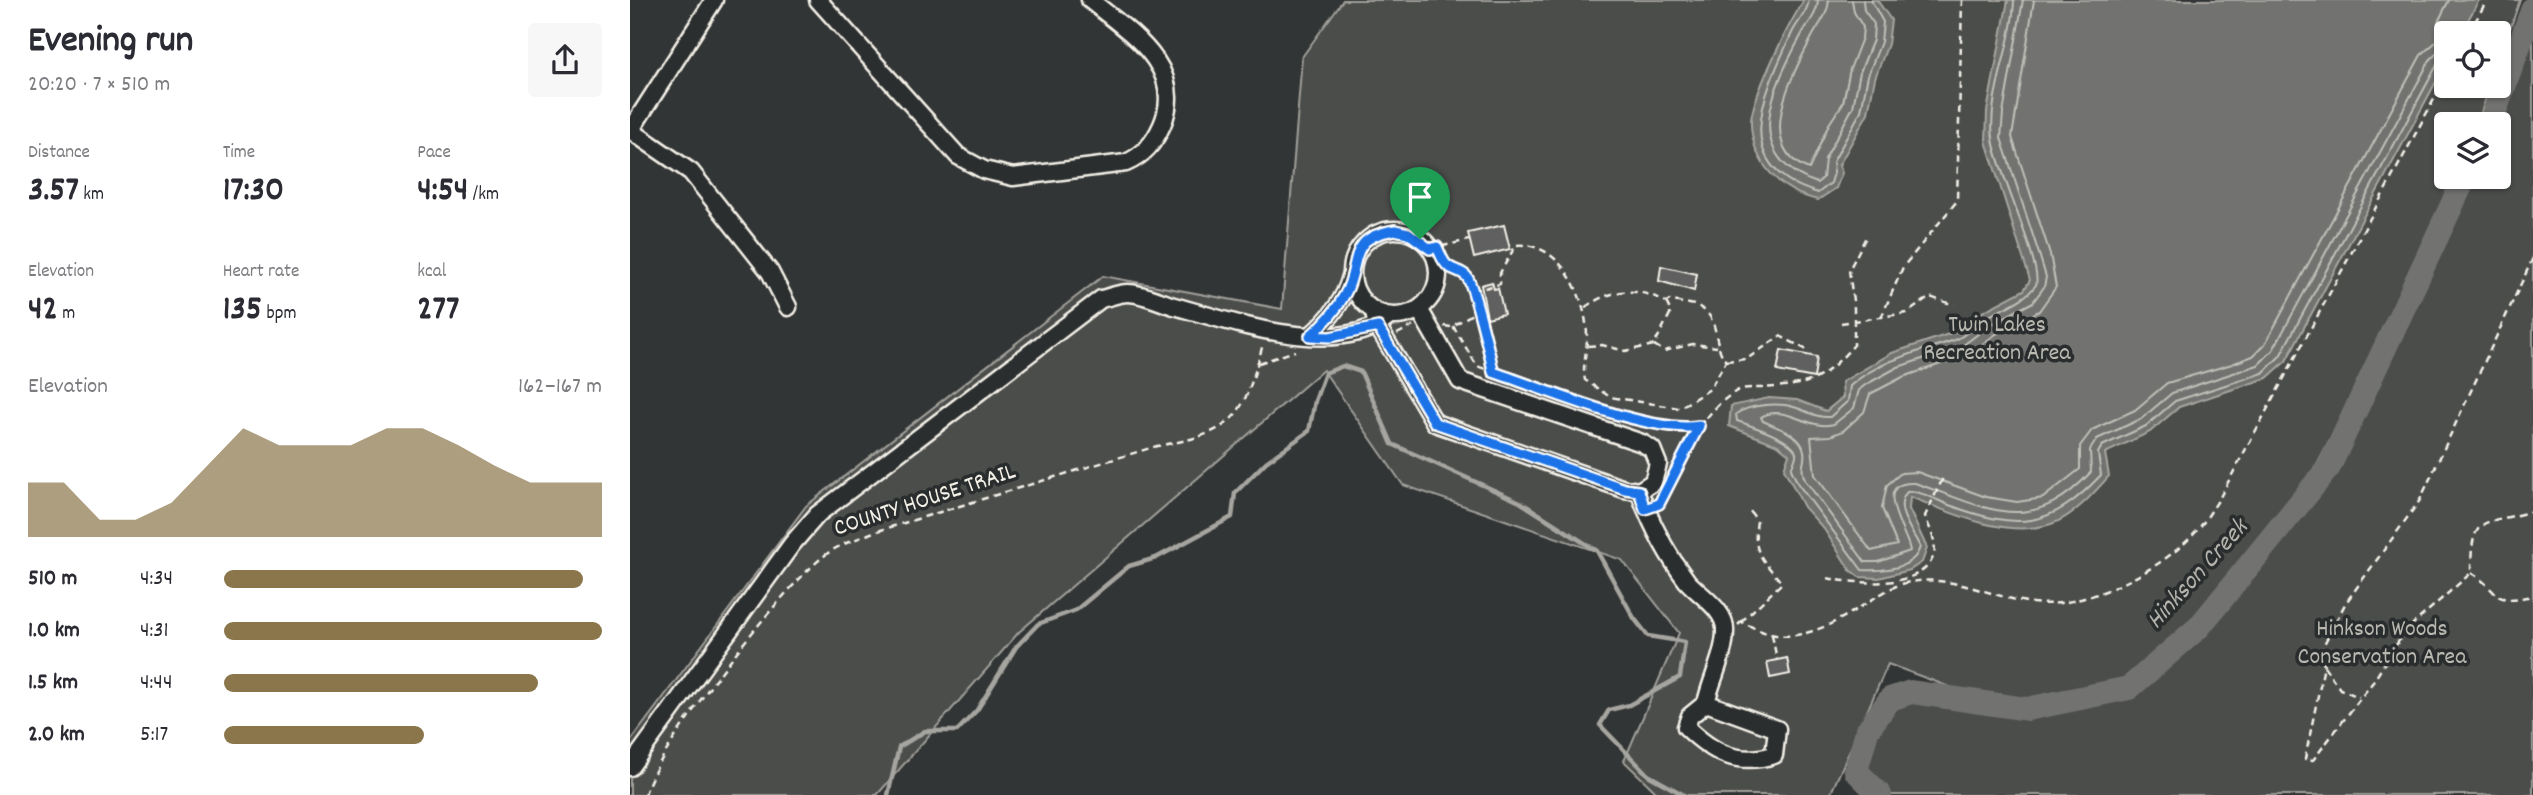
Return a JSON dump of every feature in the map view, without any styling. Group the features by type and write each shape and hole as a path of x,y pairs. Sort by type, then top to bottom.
{"street":[{"path":"714,0 630,131 691,172 770,272 788,307"},
{"path":"818,0 958,156 984,170 1013,177 1126,163 1141,156 1157,136 1167,113 1170,94 1163,68 1128,31 1090,0"},
{"path":"630,767 792,544 818,514 1101,299 1129,293 1267,331 1310,336 1330,337 1419,309 1435,288 1436,261 1433,245 1408,233 1381,232 1360,248 1347,292 1310,336"},
{"path":"1352,274 1362,301 1384,321 1435,423 1625,489 1639,491 1647,488 1657,474 1658,464 1652,449 1642,443 1460,381 1419,309"},
{"path":"1639,491 1645,509 1687,580 1724,619 1726,632 1706,703 1690,716 1686,727 1698,739 1740,761 1774,755 1777,729 1706,703"}],"path":[{"path":"1881,318 1903,267 1957,201 1962,0"},
{"path":"2476,21 2487,0"},
{"path":"1741,622 1772,635 1800,634 1825,626 1886,590 1918,581 1956,585 2031,603 2054,605 2080,601 2117,585 2174,552 2194,534 2219,499 2435,98"},
{"path":"1645,509 1659,504 1668,491 1699,426 1739,389 1808,385 1820,378 1854,345 1855,321 1849,270 1867,235"},
{"path":"1469,240 1433,245 1446,266 1468,277 1476,311 1485,331 1493,372"},
{"path":"1473,291 1500,284 1500,273 1516,245 1538,246 1548,251 1562,266 1584,308 1587,346 1583,371 1585,380 1594,389 1610,397 1669,409 1688,405 1710,389 1726,361"},
{"path":"2533,258 2420,500 2345,604 2321,650 2324,666 2305,760 2313,760 2360,698 2405,631 2471,573 2472,544 2478,527 2490,520 2533,511"},
{"path":"1443,280 1446,266"},
{"path":"1584,308 1605,296 1630,290 1666,302 1691,304 1705,310 1715,326 1717,347 1726,361"},
{"path":"1841,323 1907,313 1930,297 1954,305"},
{"path":"1654,345 1671,312 1666,302"},
{"path":"1476,311 1452,326 1477,366 1647,423 1681,429 1699,426"},
{"name":"COUNTY HOUSE TRAIL","path":"645,795 652,773 674,736 801,577 831,551 870,533 1157,446 1195,440 1223,426 1245,403 1267,331"},
{"path":"1726,361 1747,359 1780,335 1809,351"},
{"path":"1587,346 1602,345 1625,351 1654,345 1664,351 1693,344 1717,347"},
{"path":"1828,578 1864,584 1879,583 1897,580 1923,569 1933,557 1935,545 1925,516 1943,478"},
{"path":"1726,632 1741,622 1783,583 1756,550 1753,542 1757,521 1750,511"},
{"path":"2471,573 2501,599 2511,601 2533,596"},
{"path":"1772,635 1777,660"},
{"path":"2324,666 2340,689 2360,698"}],"green space":[{"name":"Twin Lakes Recreation Area","path":"1343,0 2520,0 2511,26 2511,21 2434,21 2434,98 2486,98 2481,112 2434,112 2434,189 2454,189 2437,227 2445,219 2459,189 2511,189 2511,112 2494,112 2500,98 2511,98 2511,67 2533,8 2533,795 1880,795 1856,771 1867,731 1890,699 1911,692 2027,709 2060,702 1982,699 1888,664 1830,795 1659,795 1624,761 1679,633 1622,560 1403,485 1323,370 1019,632 877,795 630,795 630,742 806,506 1103,276 1282,309 1302,57","holes":["2406,292 2406,302 2329,467 2297,504","2146,673 2129,688 2094,695"]}],"water":[{"path":"1804,0 1877,0 1891,20 1888,44 1875,78 1868,113 1839,165 1842,173 1836,188 1818,200 1792,190 1771,174 1757,152 1751,125 1756,98 1763,81"},
{"path":"2008,0 2479,0 2468,21 2434,21 2434,84 2286,361 2267,378 2179,407 2150,432 2105,453 2109,476 2075,510 2051,524 2033,528 1997,526 1961,517 1910,497 1909,509 1927,548 1922,562 1910,570 1879,578 1859,577 1850,570 1824,529 1804,507 1784,469 1789,454 1778,445 1729,426 1731,406 1769,398 1797,400 1826,411 1843,397 1842,382 1892,353 1955,332 1982,312 2024,290 2030,280 1986,141 1987,111"}],"building":[{"path":"1504,225 1510,249 1474,258 1468,233"},
{"path":"1661,266 1697,274 1694,291 1659,281"},
{"path":"1492,282 1494,289 1498,288 1504,314 1487,318 1481,285"},
{"path":"1781,350 1817,357 1814,378 1777,371"},
{"path":"1787,658 1790,674 1770,678 1767,662"}],"waterway":[{"name":"Hinkson Creek","path":"2494,112 2533,8"},
{"name":"Hinkson Creek","path":"1880,795 1856,771 1867,731 1890,699 1911,692 2027,709 2129,688 2199,627 2329,467 2459,189"},
{"path":"888,795 899,747 925,731 957,731 977,710 1016,647 1038,624 1076,610 1129,566 1156,558 1232,517 1235,493 1266,462 1309,431 1315,401 1325,373 1343,366 1361,372 1392,444 1520,502 1597,551 1634,618 1648,636 1685,642 1680,677 1629,705 1609,710 1600,725 1648,775 1684,795"}],"route":[{"path":"1395,230 1420,239 1430,249 1437,247 1446,266 1462,272 1474,287 1472,297 1485,331 1493,372 1647,423 1681,429 1699,426 1659,504 1645,509 1639,491 1625,489 1435,423 1378,327 1330,337 1310,336 1321,327 1347,292 1354,260 1369,239 1381,232 1395,230"}],"park label":[{"name":"Hinkson Woods Conservation Area","path":"2382,644"}]}
